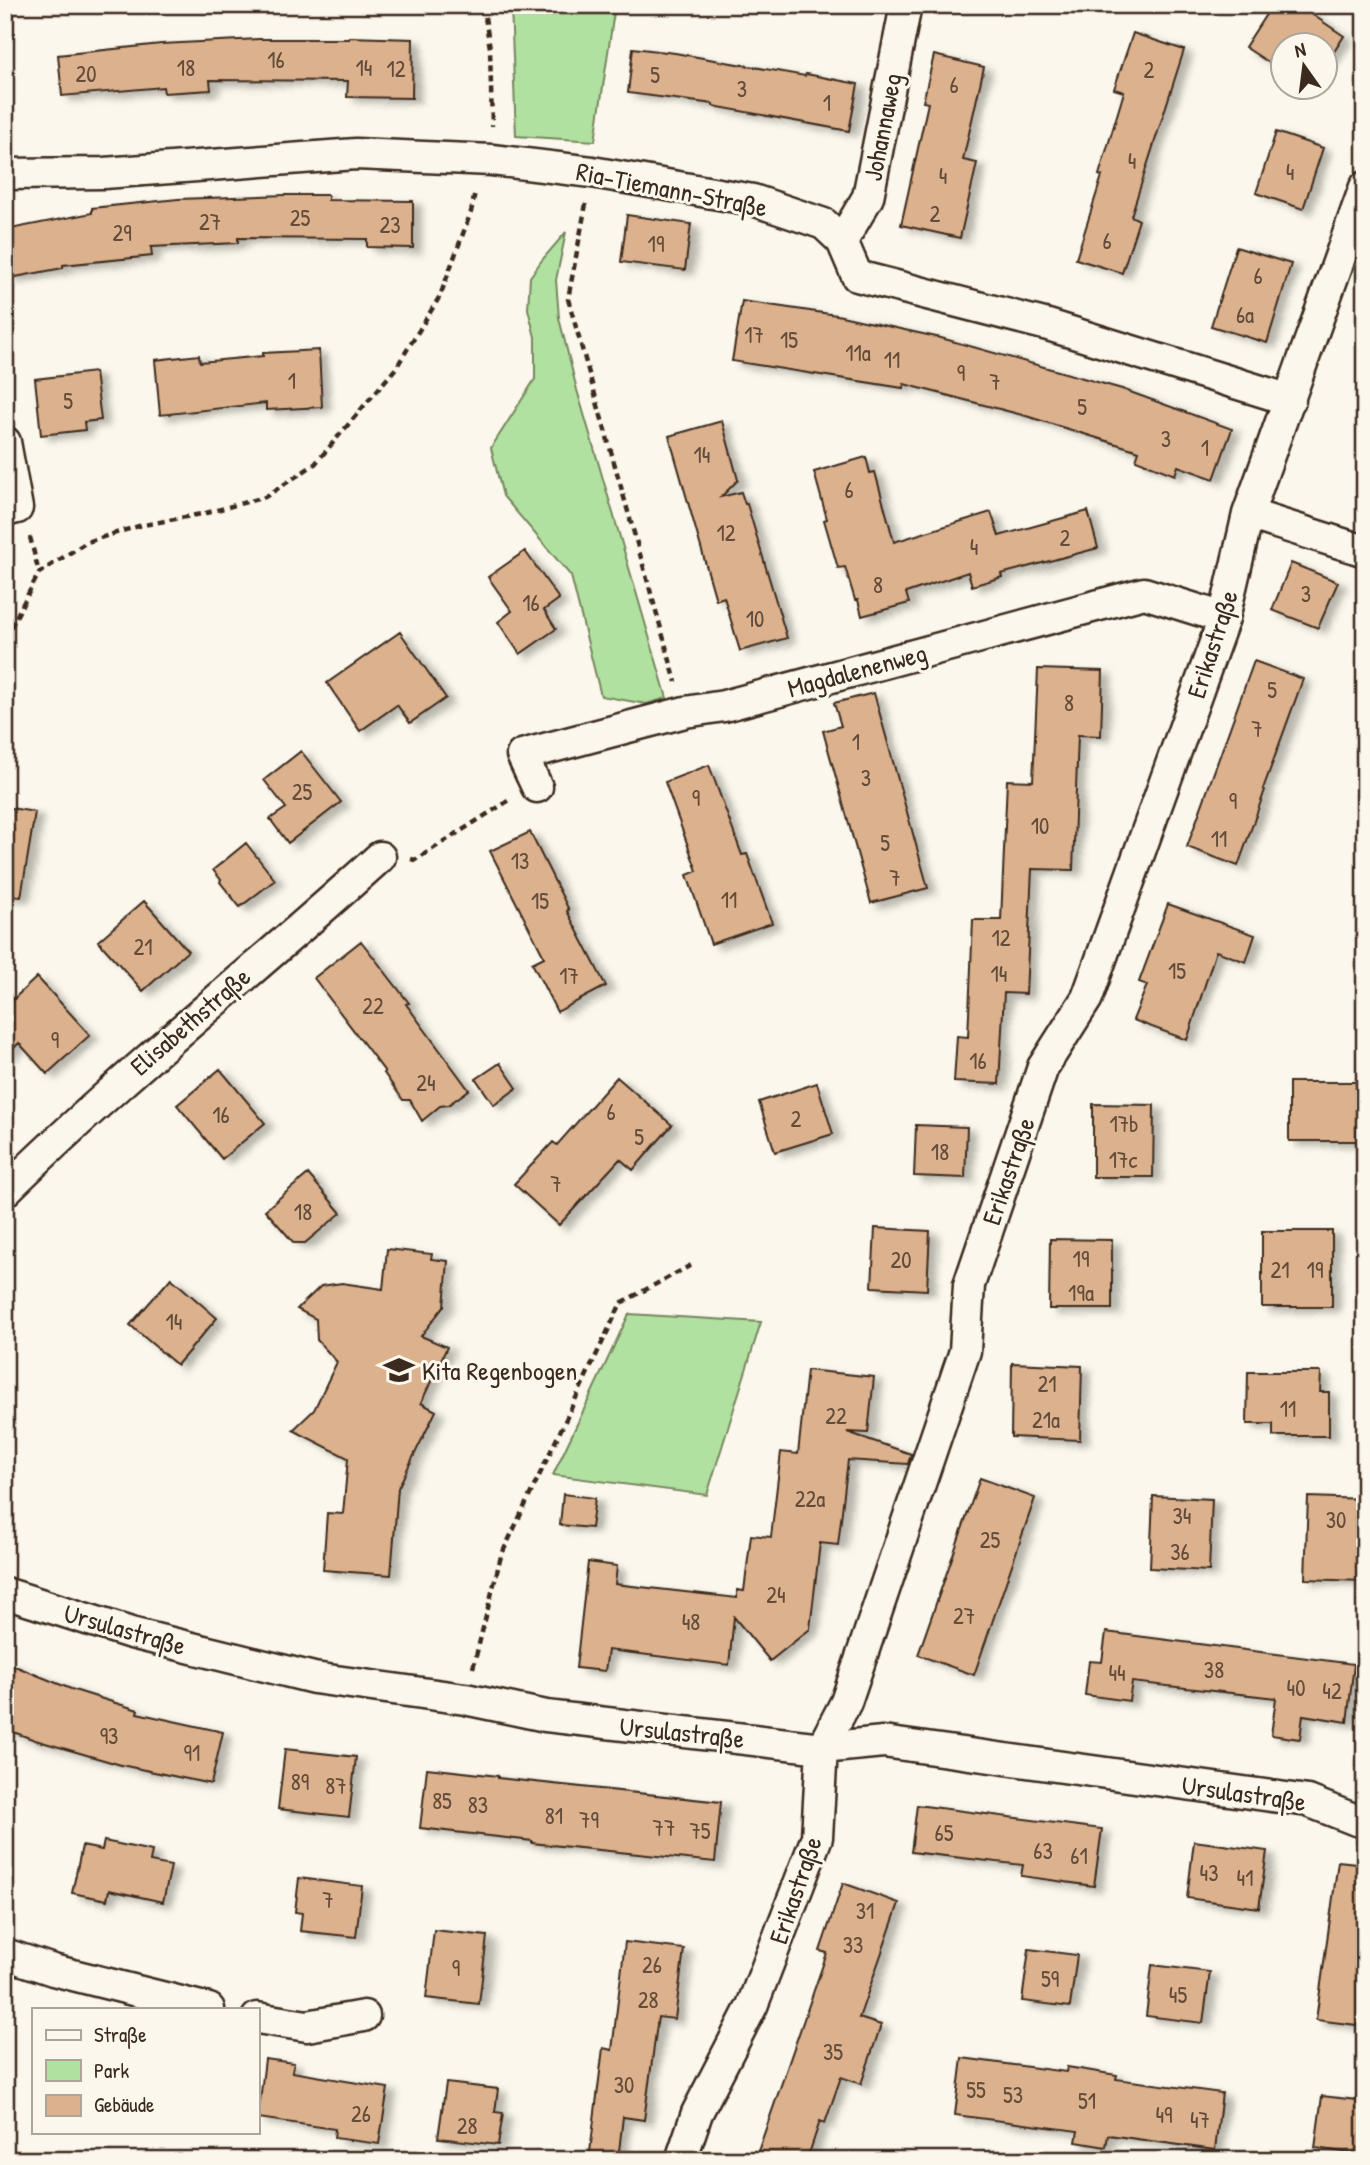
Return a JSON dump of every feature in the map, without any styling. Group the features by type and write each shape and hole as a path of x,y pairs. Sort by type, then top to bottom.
{"street":[{"name":"Johannaweg","path":"842,242 868,197 906,5"},
{"name":"Ria-Tiemann-Straße","path":"5,174 104,173 356,154 486,160 592,172 753,200 824,224 842,242 857,276 1048,325 1290,400"},
{"name":"Erikastraße","path":"681,2160 697,2113 752,2006 817,1837 822,1748 846,1702 965,1351 970,1285 1043,1067 1087,998 1224,618 1248,514 1365,187"},
{"path":"5,442 17,508 5,511"},
{"path":"1248,514 1365,551"},
{"name":"Magdalenenweg","path":"537,787 522,755 685,712 748,699 1144,593 1224,618"},
{"name":"Elisabethstraße","path":"5,1191 57,1139 150,1055 380,857"},
{"name":"Ursulastraße","path":"5,1593 131,1633 314,1678 466,1699 545,1716 822,1748 883,1742 1308,1801 1365,1821"},
{"path":"5,1954 53,1970 205,2008"},
{"path":"259,2018 307,2026 364,2016"}],"path":[{"path":"5,638 39,573 87,542 139,526 206,513 265,497 315,464 396,368 440,296 471,212 486,160 490,48 483,5"},
{"path":"592,172 568,299 685,712"},
{"path":"380,857 415,860 520,793 537,787"},
{"path":"466,1699 501,1556 621,1303 695,1263"}],"green space":[{"path":"511,5 615,5 595,141 516,136"},
{"path":"566,232 556,280 559,318 577,390 667,698 646,704 601,696 571,576 503,496 491,448 535,379 535,337 528,309 530,277"},
{"path":"629,1314 761,1322 707,1495 553,1475"}],"building":[{"path":"1272,5 1298,5 1344,36 1338,45 1338,32 1268,32 1268,62 1245,47"},
{"path":"1133,33 1184,50 1131,216 1139,220 1122,273 1076,259 1124,92 1114,89"},
{"path":"349,37 413,39 412,98 347,97 348,81 210,80 211,90 164,93 163,87 62,96 58,55 161,44"},
{"path":"633,48 858,84 849,131 713,104 628,93"},
{"path":"934,55 984,67 963,160 977,163 960,238 901,225 928,103 923,102"},
{"path":"1276,132 1323,148 1303,209 1256,193"},
{"path":"328,195 328,200 413,201 413,248 367,247 367,239 238,238 238,243 151,247 152,256 63,265 63,268 10,278 5,253 5,230 92,213 92,208 178,199"},
{"path":"627,215 691,224 685,270 621,262"},
{"path":"1236,247 1291,264 1267,343 1211,326"},
{"path":"742,301 837,315 941,338 1122,389 1232,429 1214,479 1178,466 1175,475 1136,460 1139,451 1026,416 904,384 903,388 732,361"},
{"path":"319,350 322,407 266,410 266,403 160,415 155,360 199,355 200,362 263,356 263,353"},
{"path":"95,372 101,420 84,422 85,430 41,435 35,379"},
{"path":"722,421 738,480 721,497 741,492 747,504 787,638 740,651 724,597 716,600 669,436"},
{"path":"866,457 870,473 875,472 894,542 991,512 999,536 1088,511 1098,548 1001,574 1002,577 972,586 968,572 906,593 909,603 862,616 845,567 838,568 814,472"},
{"path":"525,551 559,599 544,610 556,629 520,654 498,622 512,611 488,577"},
{"path":"1291,563 1338,582 1318,628 1272,610"},
{"path":"400,632 446,698 410,723 397,705 360,731 327,683"},
{"path":"1254,661 1303,679 1238,866 1187,847"},
{"path":"1038,669 1103,671 1101,736 1078,735 1073,870 1032,869 1026,994 1004,993 999,1084 954,1082 957,1036 968,1037 973,920 1001,920 1007,780 1033,781"},
{"path":"874,693 928,888 871,903 823,731 841,726 834,703"},
{"path":"301,751 341,802 288,843 270,819 286,808 264,780"},
{"path":"709,765 742,855 747,854 772,923 711,944 687,875 697,871 665,782"},
{"path":"5,807 35,812 21,897 5,895"},
{"path":"530,832 606,986 557,1012 532,963 544,957 490,851"},
{"path":"246,843 275,880 240,907 213,870"},
{"path":"144,901 188,951 143,991 98,941"},
{"path":"1168,904 1255,935 1246,962 1216,951 1187,1040 1133,1020 1147,985 1139,982"},
{"path":"361,941 409,1003 406,1004 469,1090 448,1105 440,1106 422,1121 410,1100 403,1100 314,978"},
{"path":"37,977 90,1035 47,1074 19,1043 5,1057 5,1007"},
{"path":"500,1063 517,1088 494,1105 476,1079"},
{"path":"220,1069 265,1123 222,1159 177,1105"},
{"path":"617,1077 672,1125 633,1170 620,1159 559,1225 514,1184 553,1142 557,1145"},
{"path":"1289,1082 1358,1082 1358,1141 1289,1141"},
{"path":"817,1083 833,1134 775,1152 759,1102"},
{"path":"1093,1104 1154,1105 1153,1177 1093,1177"},
{"path":"916,1125 967,1127 965,1178 914,1176"},
{"path":"308,1174 341,1213 305,1243 294,1243 265,1210"},
{"path":"875,1228 930,1231 927,1290 872,1287"},
{"path":"1262,1231 1332,1231 1332,1307 1262,1307"},
{"path":"1050,1239 1112,1240 1112,1309 1049,1309"},
{"path":"387,1249 432,1254 431,1259 448,1261 444,1306 421,1336 447,1347 421,1403 436,1411 398,1488 391,1575 323,1570 327,1513 343,1514 348,1458 293,1430 314,1410 337,1362 317,1340 316,1319 297,1309 321,1286 342,1283 383,1289"},
{"path":"171,1278 217,1318 177,1365 130,1325"},
{"path":"1012,1363 1082,1366 1080,1440 1011,1437"},
{"path":"807,1370 874,1377 868,1433 847,1432 911,1454 908,1464 848,1460 838,1545 820,1543 810,1629 770,1661 734,1617 729,1665 608,1650 605,1671 576,1668 588,1562 617,1566 615,1584 737,1598 737,1590 744,1591 751,1535 771,1537 781,1452 798,1454"},
{"path":"1248,1372 1321,1372 1320,1392 1329,1392 1329,1436 1273,1436 1273,1424 1247,1424"},
{"path":"980,1478 1035,1498 974,1675 918,1655"},
{"path":"563,1494 595,1498 591,1528 560,1525"},
{"path":"1153,1496 1212,1499 1209,1571 1150,1568"},
{"path":"1308,1497 1365,1499 1363,1581 1305,1579"},
{"path":"1106,1632 1354,1664 1347,1722 1303,1715 1300,1739 1271,1735 1276,1698 1132,1682 1129,1701 1085,1695 1089,1661 1102,1662"},
{"path":"5,1662 71,1689 138,1710 137,1713 223,1732 211,1784 121,1765 5,1729"},
{"path":"285,1749 356,1757 349,1817 278,1809"},
{"path":"427,1768 721,1802 715,1862 420,1828"},
{"path":"917,1805 1102,1829 1094,1886 1021,1876 1023,1865 911,1852"},
{"path":"104,1841 152,1851 150,1862 171,1866 163,1902 109,1890 107,1900 72,1893 82,1846 102,1850"},
{"path":"1194,1841 1267,1851 1259,1908 1187,1898"},
{"path":"1338,1861 1365,1864 1365,2026 1316,2020"},
{"path":"299,1878 362,1886 356,1937 300,1931 302,1913 295,1912"},
{"path":"843,1883 899,1903 859,2018 881,2025 861,2084 841,2077 825,2123 820,2121 807,2160 755,2160 827,1953 820,1951"},
{"path":"434,1930 487,1936 479,2004 426,1998"},
{"path":"625,1942 684,1949 675,2019 658,2017 644,2120 623,2117 618,2160 589,2160 603,2048 612,2050"},
{"path":"1029,1949 1077,1955 1070,2007 1022,2001"},
{"path":"1152,1965 1210,1972 1203,2023 1146,2016"},
{"path":"962,2058 1066,2072 1067,2067 1117,2075 1116,2079 1222,2093 1215,2150 1108,2135 1106,2147 1076,2142 1078,2131 955,2115"},
{"path":"265,2059 294,2063 292,2072 388,2088 379,2144 334,2138 335,2129 259,2118"},
{"path":"446,2083 498,2089 495,2112 503,2113 498,2145 438,2138"},
{"path":"1322,2096 1365,2101 1365,2155 1315,2148"}],"place":[{"name":"Kita Regenbogen","path":"399,1370"}]}
